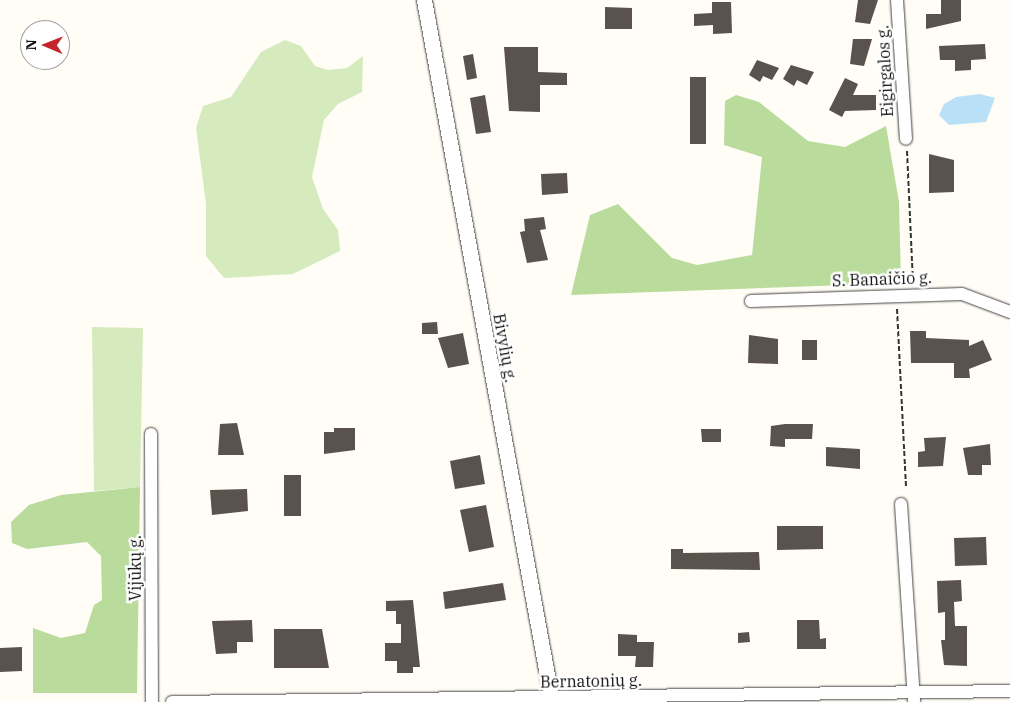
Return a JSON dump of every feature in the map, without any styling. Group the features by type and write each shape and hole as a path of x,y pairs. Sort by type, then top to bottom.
{"street":[{"name":"Bivylių g.","path":"424,0 551,700"},
{"name":"Eigirgalos g.","path":"897,0 906,139"},
{"name":"S. Banaičio g.","path":"751,301 913,293 962,294 1010,312"},
{"name":"Vijūkų g.","path":"151,434 152,702"},
{"path":"901,504 914,697"},
{"name":"Bernatonių g.","path":"172,702 914,697 1010,691"}],"path":[{"path":"906,139 913,293"},
{"path":"897,294 906,489"}],"green space":[{"path":"285,40 301,46 315,66 328,70 347,68 363,56 362,92 338,104 324,120 312,177 323,209 338,230 340,251 293,274 224,278 206,256 206,204 196,128 203,106 231,97 261,52"},
{"path":"736,95 759,102 808,141 845,147 886,126 899,202 901,283 571,295 590,215 618,204 672,258 697,265 752,255 762,157 724,145 725,101"},
{"path":"92,327 143,328 140,487 94,491"},
{"path":"140,487 137,693 33,693 33,628 61,638 85,633 94,605 102,600 101,556 87,542 27,549 12,543 11,522 29,505 61,495"}],"water":[{"path":"980,94 995,98 986,122 949,125 939,115 944,104 956,97"}],"building":[{"path":"858,0 878,0 870,24 855,22"},
{"path":"941,0 961,0 961,21 926,29 926,14 941,14"},
{"path":"712,2 731,2 732,33 713,34 713,25 694,26 694,14 712,13"},
{"path":"605,7 632,8 632,29 605,29"},
{"path":"853,39 872,39 864,66 850,64"},
{"path":"985,44 986,59 971,60 971,70 955,71 955,60 940,60 939,46"},
{"path":"504,47 538,47 538,72 567,73 567,85 540,85 540,112 509,111"},
{"path":"473,54 477,78 467,80 463,56"},
{"path":"757,60 779,68 772,80 763,76 760,82 749,75"},
{"path":"791,65 814,72 807,85 797,80 794,86 783,79"},
{"path":"690,77 706,77 706,144 690,144"},
{"path":"845,78 858,84 853,95 876,95 876,110 845,111 842,117 829,110"},
{"path":"485,95 491,132 476,134 470,98"},
{"path":"929,154 954,160 954,192 929,193"},
{"path":"567,173 568,193 542,195 541,174"},
{"path":"544,217 546,229 540,230 548,260 527,263 520,232 525,231 524,219"},
{"path":"437,322 438,334 422,334 422,323"},
{"path":"910,331 926,331 926,338 969,340 969,346 983,340 992,360 969,369 970,378 954,378 954,363 911,363"},
{"path":"463,333 469,364 448,368 438,338"},
{"path":"749,335 778,339 778,364 748,363"},
{"path":"802,340 817,340 817,360 802,360"},
{"path":"237,423 244,455 218,455 220,424"},
{"path":"813,424 812,439 785,439 785,447 770,446 771,426"},
{"path":"334,428 355,428 355,450 324,454 324,432 334,432"},
{"path":"701,429 721,429 721,442 702,442"},
{"path":"946,437 943,466 918,467 918,452 925,451 924,438"},
{"path":"990,444 991,465 982,465 982,475 968,475 963,448"},
{"path":"826,447 860,449 860,469 826,466"},
{"path":"480,455 485,484 455,489 450,461"},
{"path":"284,475 301,475 301,516 284,516"},
{"path":"247,489 248,511 212,515 210,490"},
{"path":"486,505 494,547 469,552 460,510"},
{"path":"777,526 823,526 823,549 777,550"},
{"path":"986,537 987,565 955,566 954,538"},
{"path":"671,549 683,549 683,553 759,552 760,570 671,569"},
{"path":"961,580 962,601 954,602 955,626 967,626 967,666 944,665 941,640 945,640 945,612 938,613 937,581"},
{"path":"503,583 506,600 445,609 443,592"},
{"path":"413,600 420,667 413,667 413,673 397,673 397,661 385,661 385,643 401,643 401,624 396,624 396,611 386,611 386,601"},
{"path":"252,620 253,642 237,642 237,653 216,654 212,621"},
{"path":"797,620 819,620 820,639 826,638 826,649 797,649"},
{"path":"274,629 322,629 329,668 274,668"},
{"path":"749,632 750,642 738,643 738,633"},
{"path":"618,634 637,635 637,642 654,642 653,667 635,667 636,656 618,656"},
{"path":"22,647 22,671 0,672 0,648"}]}
